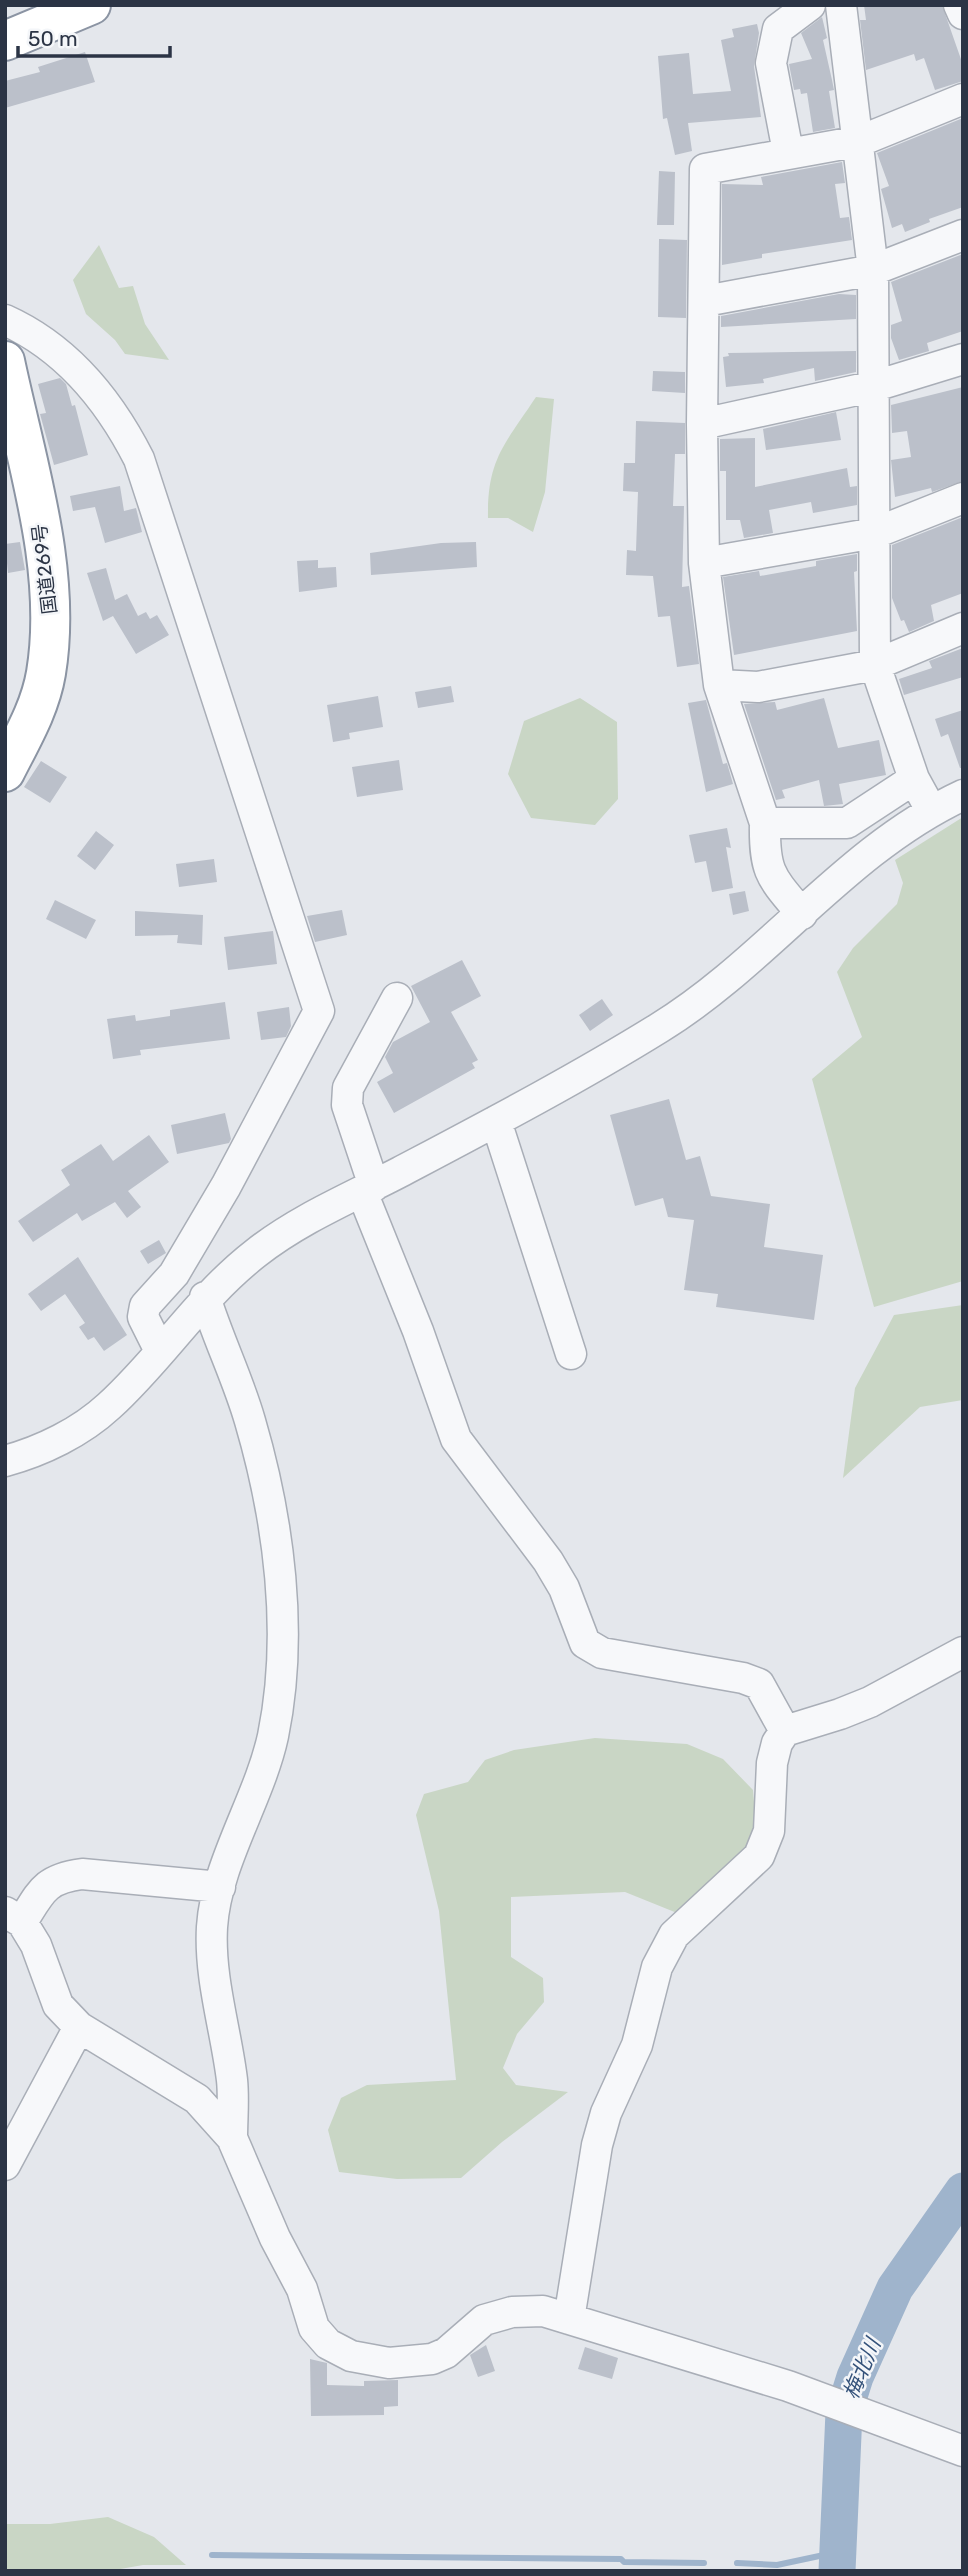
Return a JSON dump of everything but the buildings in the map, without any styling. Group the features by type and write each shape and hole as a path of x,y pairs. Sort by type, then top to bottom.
{"highway":[{"path":"5,41 91,5"},
{"name":"国道269号","path":"5,361 39,522 49,587 51,631 46,675 35,713 5,772"}],"street":[{"path":"788,152 771,63 778,29 810,5"},
{"path":"841,5 860,141 873,270 875,665 914,779 931,810"},
{"path":"959,5 963,14"},
{"path":"802,914 769,876 764,853 765,823 719,685 704,563 702,424 705,169 860,141 963,99"},
{"path":"705,301 873,270 963,235"},
{"path":"5,320 35,334 90,383 121,424 139,459 319,1011 219,1197 174,1274 145,1306 143,1317 160,1350"},
{"path":"702,424 875,386 963,359"},
{"path":"704,563 875,533 963,498"},
{"path":"719,685 758,687 875,665 963,628"},
{"path":"765,823 847,823 914,779"},
{"path":"5,1461 53,1442 107,1408 205,1297 256,1252 303,1222 496,1121 660,1028 702,999 888,838 931,810 963,795"},
{"path":"397,998 348,1088 347,1105 368,1189 447,1421 467,1455 548,1561 564,1588 585,1643 602,1653 743,1678 759,1684 785,1731"},
{"path":"496,1121 571,1354"},
{"path":"205,1297 250,1420 275,1543 283,1635 281,1682 272,1737 219,1887 212,1926 212,1950 233,2083 232,2138"},
{"path":"569,2319 597,2145 607,2113 637,2045 657,1967 674,1935 760,1856 769,1831 772,1763 777,1743 785,1731 870,1702 961,1658"},
{"path":"219,1887 82,1874 62,1877 46,1884 14,1917 36,1945 58,2005 79,2027 197,2099 232,2138 275,2238 302,2288 314,2328 328,2344 351,2356 389,2363 432,2359 446,2353 484,2320 512,2312 543,2311 788,2386 963,2451"},
{"path":"5,2165 79,2027"}],"green space":[{"path":"99,245 119,288 133,286 145,324 169,360 125,354 115,340 86,314 73,280"},
{"path":"536,397 554,399 545,492 533,532 508,518 488,518 491,481 500,453"},
{"path":"580,698 617,722 618,799 595,825 531,818 508,774 524,721"},
{"path":"963,817 963,1281 874,1307 812,1079 862,1037 837,972 853,948 897,904 903,883 895,860"},
{"path":"963,1305 963,1400 920,1407 843,1478 855,1388 894,1315"},
{"path":"595,1738 687,1744 723,1759 753,1790 756,1825 750,1847 682,1915 625,1892 511,1897 511,1957 543,1978 544,2002 517,2034 503,2068 516,2085 568,2092 502,2142 461,2178 397,2179 339,2172 328,2130 341,2098 367,2085 456,2080 439,1911 416,1815 424,1794 468,1782 485,1760 514,1750"},
{"path":"108,2517 154,2537 186,2565 143,2565 109,2571 5,2571 5,2524 50,2524"}],"waterway":[{"name":"梅北川","path":"837,2571 844,2412 855,2377 895,2288 963,2191"},
{"path":"737,2563 777,2565 838,2552"},
{"path":"212,2555 621,2559 624,2562 704,2563"}]}
